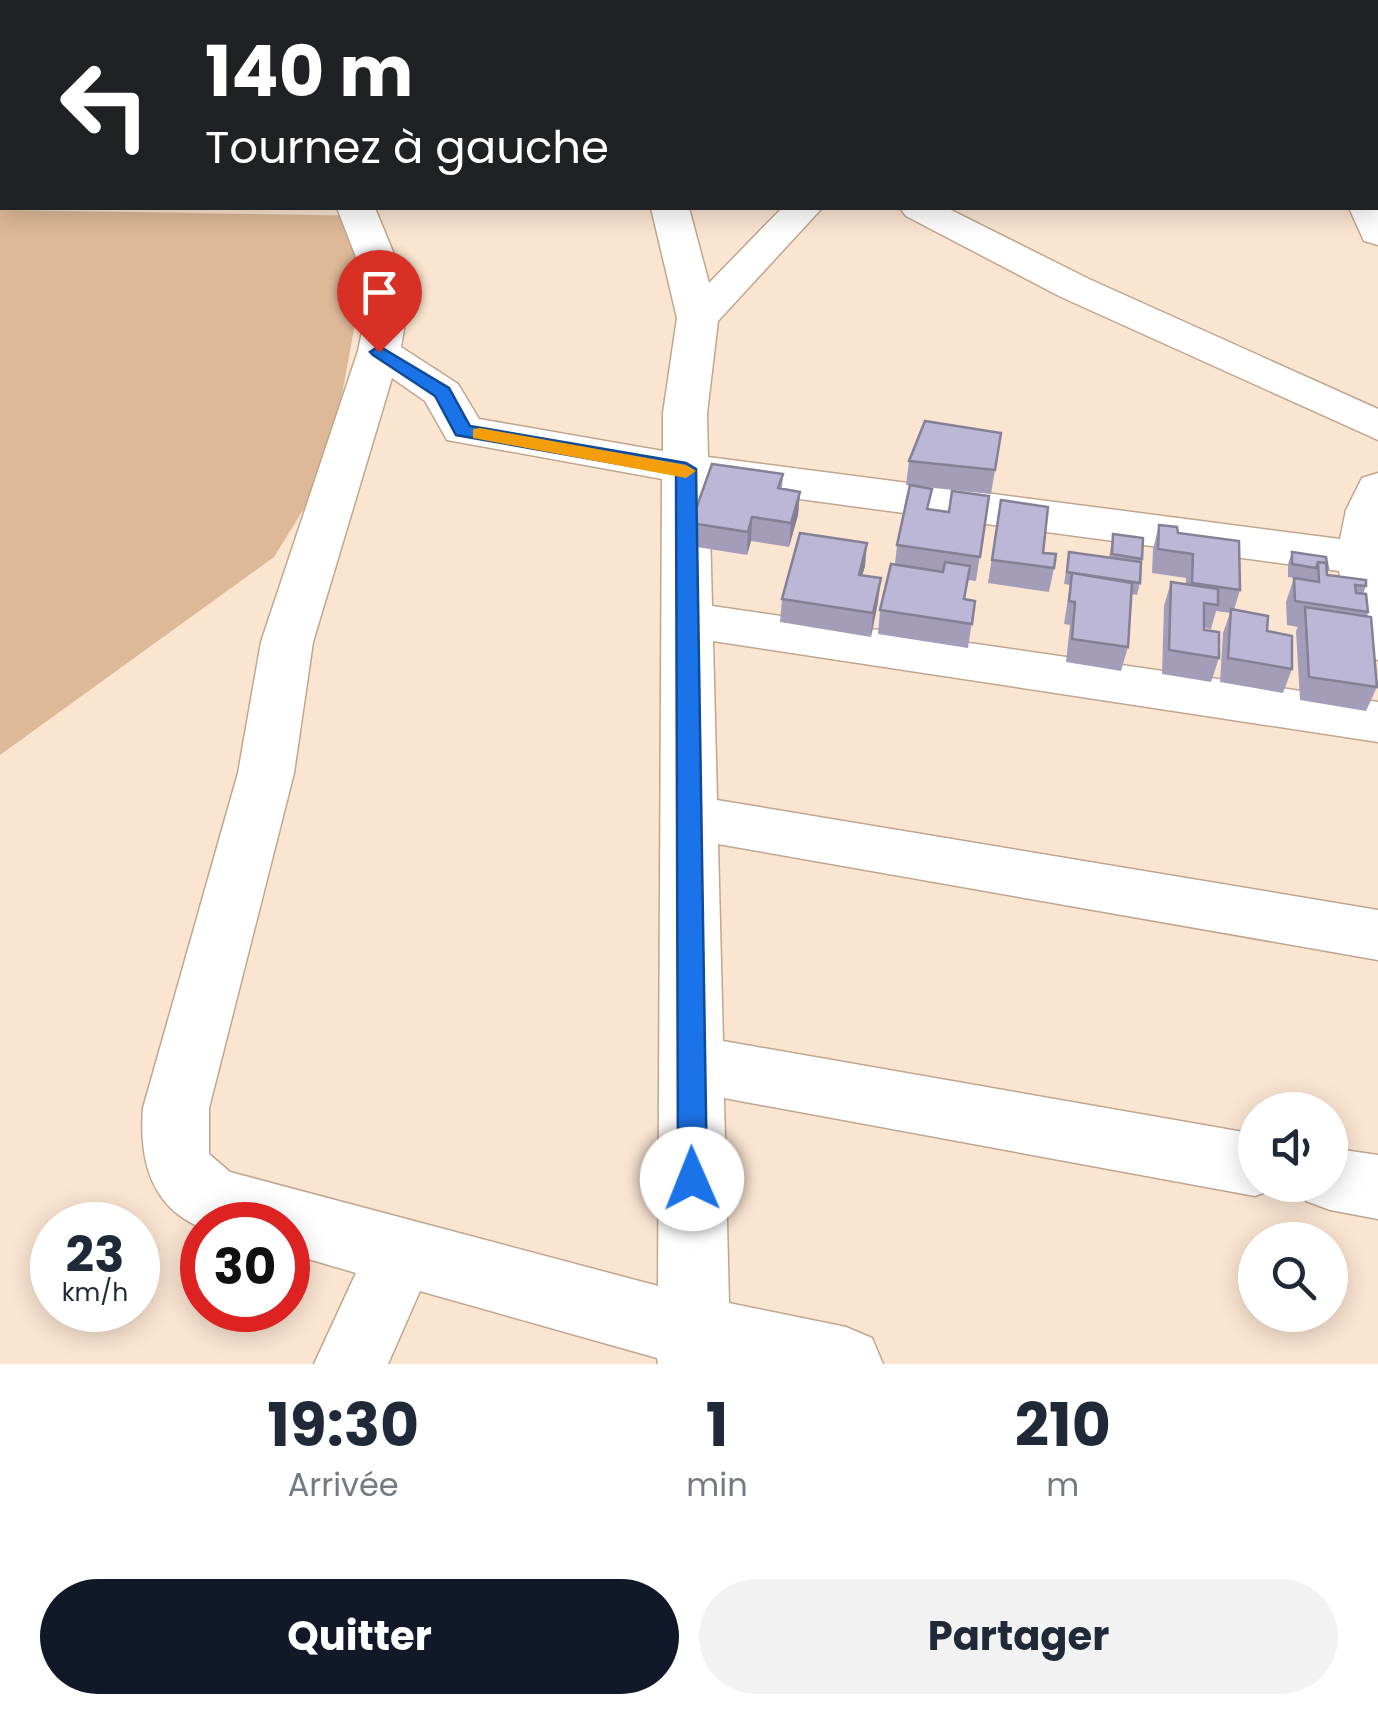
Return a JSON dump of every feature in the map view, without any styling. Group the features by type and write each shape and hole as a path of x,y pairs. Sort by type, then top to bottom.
{"street":[{"path":"357,210 390,292 379,352 287,642 266,772 176,1108 172,1158 186,1182 213,1200 402,1252 694,1348 846,1364"},
{"path":"671,210 698,318 685,414 694,1348"},
{"path":"698,318 801,210"},
{"path":"923,210 1075,288 1374,418"},
{"path":"379,352 442,392 463,430 686,469 1360,558"},
{"path":"1378,488 1365,519 1360,558 1378,642"},
{"path":"687,620 1378,722"},
{"path":"689,817 1378,935"},
{"path":"691,1064 1238,1162"},
{"path":"1348,1181 1378,1187"},
{"path":"350,1364 402,1252"}],"shaded area":[{"path":"0,210 375,216 328,470 274,557 0,755"}],"building":[{"path":"925,421 1001,433 995,470 909,461"},
{"path":"712,464 783,474 778,488 800,492 791,523 752,517 748,532 691,523"},
{"path":"910,485 932,489 927,509 949,512 952,491 989,496 980,557 897,545"},
{"path":"1001,500 1048,507 1043,553 1056,554 1054,568 992,560"},
{"path":"1159,525 1177,527 1178,533 1239,541 1240,590 1192,583 1193,554 1158,549"},
{"path":"800,533 867,543 859,575 881,578 873,613 782,599"},
{"path":"1113,534 1143,538 1142,559 1112,554"},
{"path":"1069,552 1141,562 1140,583 1067,572"},
{"path":"1292,552 1326,557 1328,570 1326,563 1318,562 1316,568 1292,564"},
{"path":"945,562 970,566 964,599 975,601 972,624 880,610 891,564 943,572"},
{"path":"1318,562 1326,563 1327,575 1366,580 1366,586 1355,585 1356,593 1366,594 1368,612 1295,601 1294,578 1319,582"},
{"path":"1072,573 1132,583 1128,647 1072,639"},
{"path":"1171,582 1218,589 1218,605 1204,603 1204,630 1219,632 1219,658 1169,650"},
{"path":"1305,607 1371,617 1377,687 1309,677"},
{"path":"1231,609 1268,616 1267,631 1292,636 1292,669 1228,658"}],"slow traffic":[{"path":"480,434 686,471"}],"route":[{"path":"379,352 442,392 463,430 686,469 692,1179"}]}
